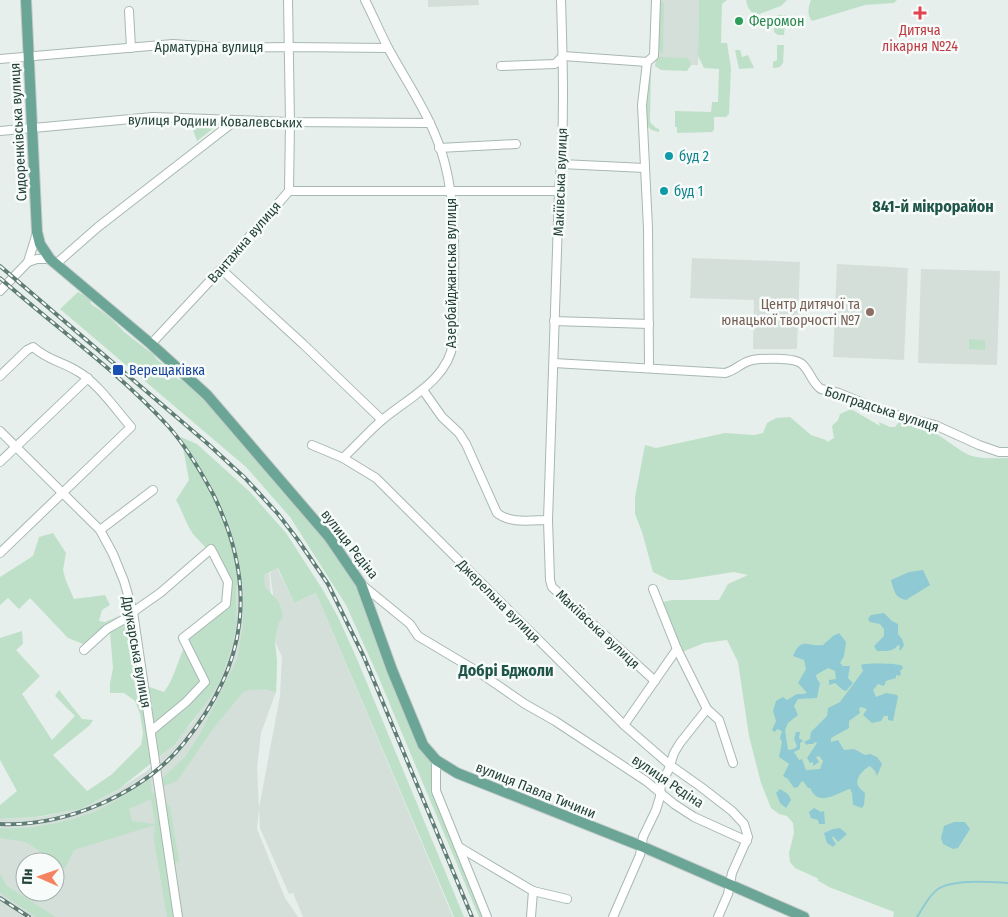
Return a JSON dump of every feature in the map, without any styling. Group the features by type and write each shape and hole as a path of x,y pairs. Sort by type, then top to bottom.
{"main road":[{"name":"Сидоренківська вулиця","path":"26,0 36,232"},
{"name":"вулиця Рєдіна","path":"36,232 40,244 53,261 151,344 207,396 330,537 361,584"},
{"name":"вулиця Павла Тичини","path":"361,584 392,670 423,745 436,760 457,773 641,846 804,917"}],"street":[{"name":"Вантажна вулиця","path":"151,344 221,269 289,191 288,0"},
{"name":"Азербайджанська вулиця","path":"343,458 382,420 423,390 444,368 451,356 453,342 453,235 450,191 444,163 430,122 388,48 365,0"},
{"name":"Макіївська вулиця","path":"561,0 563,56 562,164 559,191 548,520 550,580 552,587 654,681"},
{"path":"554,363 649,368 642,105 647,62 654,56 656,0"},
{"path":"130,11 131,48"},
{"name":"Арматурна вулиця","path":"0,59 173,44 231,48 289,46 388,48"},
{"path":"501,66 555,64 563,56 647,62"},
{"name":"вулиця Родини Ковалевських","path":"0,130 153,117 290,122 430,122"},
{"path":"28,262 37,259 53,261 236,120"},
{"path":"439,148 516,144"},
{"path":"562,164 645,168"},
{"path":"289,191 559,191"},
{"name":"Сидоренківська вулиця","path":"0,291 28,262 35,244 36,232"},
{"path":"221,269 382,420"},
{"path":"554,321 649,324"},
{"path":"0,376 33,347 43,356 76,370 88,378 132,427 0,553"},
{"name":"Болградська вулиця","path":"649,368 725,373 749,361 766,359 797,361 803,364 817,387 821,389 839,393 885,412 935,425 999,452 1008,452"},
{"path":"0,462 88,378"},
{"path":"423,390 442,417 459,433 466,444 498,513 503,518 510,520 548,520"},
{"name":"Друкарська вулиця","path":"0,431 100,530 113,554 124,581 133,612 178,917"},
{"name":"Джерельна вулиця","path":"312,445 343,458 376,478 624,725 670,765 732,811 744,824 747,831 747,840"},
{"path":"100,530 153,490"},
{"path":"84,650 107,630 130,616 160,593 211,550 228,582 226,604 183,638 205,682 186,702 151,731"},
{"name":"вулиця Рєдіна","path":"361,584 410,624 418,636 555,721 646,781 674,804 694,817 747,840"},
{"path":"653,588 677,649 707,709 719,720 734,763"},
{"path":"624,725 677,649"},
{"path":"613,917 640,854 643,837 656,810 661,782 668,771 674,753 707,709"},
{"path":"436,760 436,792 487,917"},
{"path":"718,917 730,885 732,873 747,840"},
{"path":"459,847 533,891 567,899"},
{"path":"531,917 533,891"}],"shaded area":[{"path":"428,0 478,0 479,5 428,7"},
{"path":"658,0 699,0 698,65 656,65"},
{"path":"692,258 800,262 797,349 753,349 754,300 690,298"},
{"name":"Центр дитячої та юнацької творчості №7","path":"837,264 908,268 904,360 833,357"},
{"path":"921,269 1000,271 997,365 918,363"},
{"path":"277,568 294,603 316,593 453,917 303,917 293,893 289,894 260,828 259,808 257,829 285,898 298,917 0,917 0,819 39,817 81,809 114,792 147,771 192,723 221,680 237,623 236,586 269,573 272,608 273,594 270,573","holes":["277,630 275,641 282,657 280,696 259,808 257,768 261,733 276,692 277,661 273,643"]}],"green space":[{"path":"699,0 727,0 722,4 721,43 727,43 731,68 729,114 726,117 714,117 714,130 712,132 677,133 675,111 711,112 712,102 718,102 719,69 704,68 698,56"},
{"path":"746,0 787,0 781,6 754,16"},
{"path":"811,0 897,0 894,3 865,5 812,21 809,17"},
{"path":"664,2 663,53 661,53 657,48 659,6"},
{"path":"777,15 786,15 784,35 778,35 774,32 774,19"},
{"path":"777,45 784,45 783,63 780,67 773,68 773,62 777,60"},
{"path":"735,50 740,50 742,57 748,55 754,68 739,69"},
{"path":"658,57 687,58 691,65 687,71 661,70 655,66"},
{"path":"649,67 651,67 650,122 659,129 659,132 648,127 645,117"},
{"path":"192,127 215,127 197,141"},
{"path":"78,292 86,296 92,304 154,355 179,380 181,379 216,411 225,424 311,520 359,584 423,745 436,760 436,792 487,917 479,917 378,676 346,605 290,517 246,467 60,309"},
{"path":"969,339 985,340 985,350 969,349"},
{"path":"851,409 880,426 879,422 890,427 895,427 899,422 910,421 917,423 965,453 975,457 1008,458 1008,917 893,917 894,912 829,887 817,880 819,879 795,868 790,862 789,853 794,833 793,823 787,816 779,814 771,808 761,783 749,736 738,662 727,640 704,643 682,652 659,603 672,600 719,600 728,584 748,575 734,572 683,580 669,580 653,572 635,514 635,497 645,445 656,448 725,433 754,435 763,433 767,423 776,418 790,417 811,435 827,442 834,438 832,426 838,420 840,414"},
{"path":"181,437 197,444 250,492 286,533 323,590 338,617 357,659 464,917 454,917 316,593 294,603 278,568 264,575 265,587 279,602 283,616 278,625 275,641 277,661 276,692 264,689 244,691 213,729 177,781 159,788 159,781 184,758 200,734 237,659 243,625 243,584 236,586 237,623 232,647 221,680 210,698 174,745 119,789 81,809 36,817 0,819 0,805 17,791 0,760 0,638 22,631 23,644 16,650 40,676 22,694 52,740 75,716 55,696 59,690 82,719 93,720 90,725 53,755 87,791 111,775 141,745 143,733 140,714 135,701 124,693 110,693 113,668 110,632 83,644 68,638 30,598 19,609 8,598 0,605 0,577 33,556 39,537 53,533 66,553 63,570 74,599 105,595 110,605 102,610 99,621 105,622 124,614 134,618 144,685 164,692 172,679 190,637 214,618 226,604 227,590 222,574 210,553 188,526 176,500 189,480"},
{"path":"151,779 152,794 157,790 170,807 179,861 168,866 175,917 167,917 154,840 155,825 74,850 65,868 65,852 41,852 26,842 0,838 0,828 34,827 58,823 80,817 106,806","holes":["151,799 155,824 132,821 129,809"]},
{"path":"0,874 7,886 15,891 15,902 32,902 56,917 36,917 0,893"}],"water":[{"path":"923,570 930,585 906,600 897,596 891,580 909,572"},
{"path":"884,613 898,624 898,634 904,645 901,650 899,650 900,646 898,645 892,650 877,651 874,646 884,636 884,629 880,624 870,622 868,619 871,615"},
{"path":"839,633 846,642 844,656 840,663 843,666 850,666 848,678 853,683 846,691 835,683 829,685 829,680 836,679 835,671 828,668 816,675 820,683 817,698 798,699 794,706 798,715 788,723 785,730 788,750 794,749 797,746 794,739 796,732 800,732 799,738 803,741 800,743 800,749 794,752 799,760 802,759 806,770 820,769 823,761 819,756 816,757 819,762 813,766 813,762 810,763 807,758 817,743 807,745 804,742 810,739 811,732 827,716 828,708 840,702 863,671 861,665 894,664 902,666 903,668 899,676 896,675 896,678 886,681 884,686 878,684 873,690 876,697 886,693 897,695 893,721 888,720 888,716 884,716 881,721 872,723 863,715 867,709 861,707 859,709 860,713 849,721 849,728 831,738 831,742 838,740 844,750 854,749 865,755 870,754 877,757 882,764 877,776 870,766 858,778 857,781 860,789 865,793 862,808 853,805 850,789 834,796 823,798 814,794 803,781 798,787 794,788 788,779 783,776 789,764 779,757 782,731 777,729 775,732 772,730 776,721 773,711 776,701 783,697 787,700 797,694 807,693 798,683 806,669 804,660 793,656 796,650 802,644 823,645"},
{"path":"780,789 788,794 791,800 786,808 780,803 776,793"},
{"path":"814,808 821,812 824,811 825,824 819,824 818,820 811,818 809,812"},
{"path":"954,822 965,822 970,829 958,848 953,849 943,844 941,838 944,826"},
{"path":"840,828 847,834 838,842 833,836 832,838 836,844 833,847 827,843 824,833"}],"waterway":[{"path":"917,917 932,895 944,886 962,882 1008,883"}],"railway":[{"path":"0,266 208,444 245,478 278,514 298,540 328,584 364,657 472,917"},
{"path":"0,278 149,406 181,442 213,494 227,528 236,560 240,592 239,623 233,653 222,684 184,743 167,761 147,778 101,804 50,820 0,824"},
{"path":"0,898 29,917"}],"place":[{"name":"Дитяча лікарня №24","path":"920,13"},
{"name":"Феромон","path":"739,21"},
{"name":"буд 2","path":"669,156"},
{"name":"буд 1","path":"664,191"},
{"name":"Центр дитячої та юнацької творчості №7","path":"870,312"},
{"name":"Верещаківка","path":"118,370"}],"district":[{"name":"841-й мікрорайон","path":"933,206"},
{"name":"Добрі Бджоли","path":"506,670"}]}
